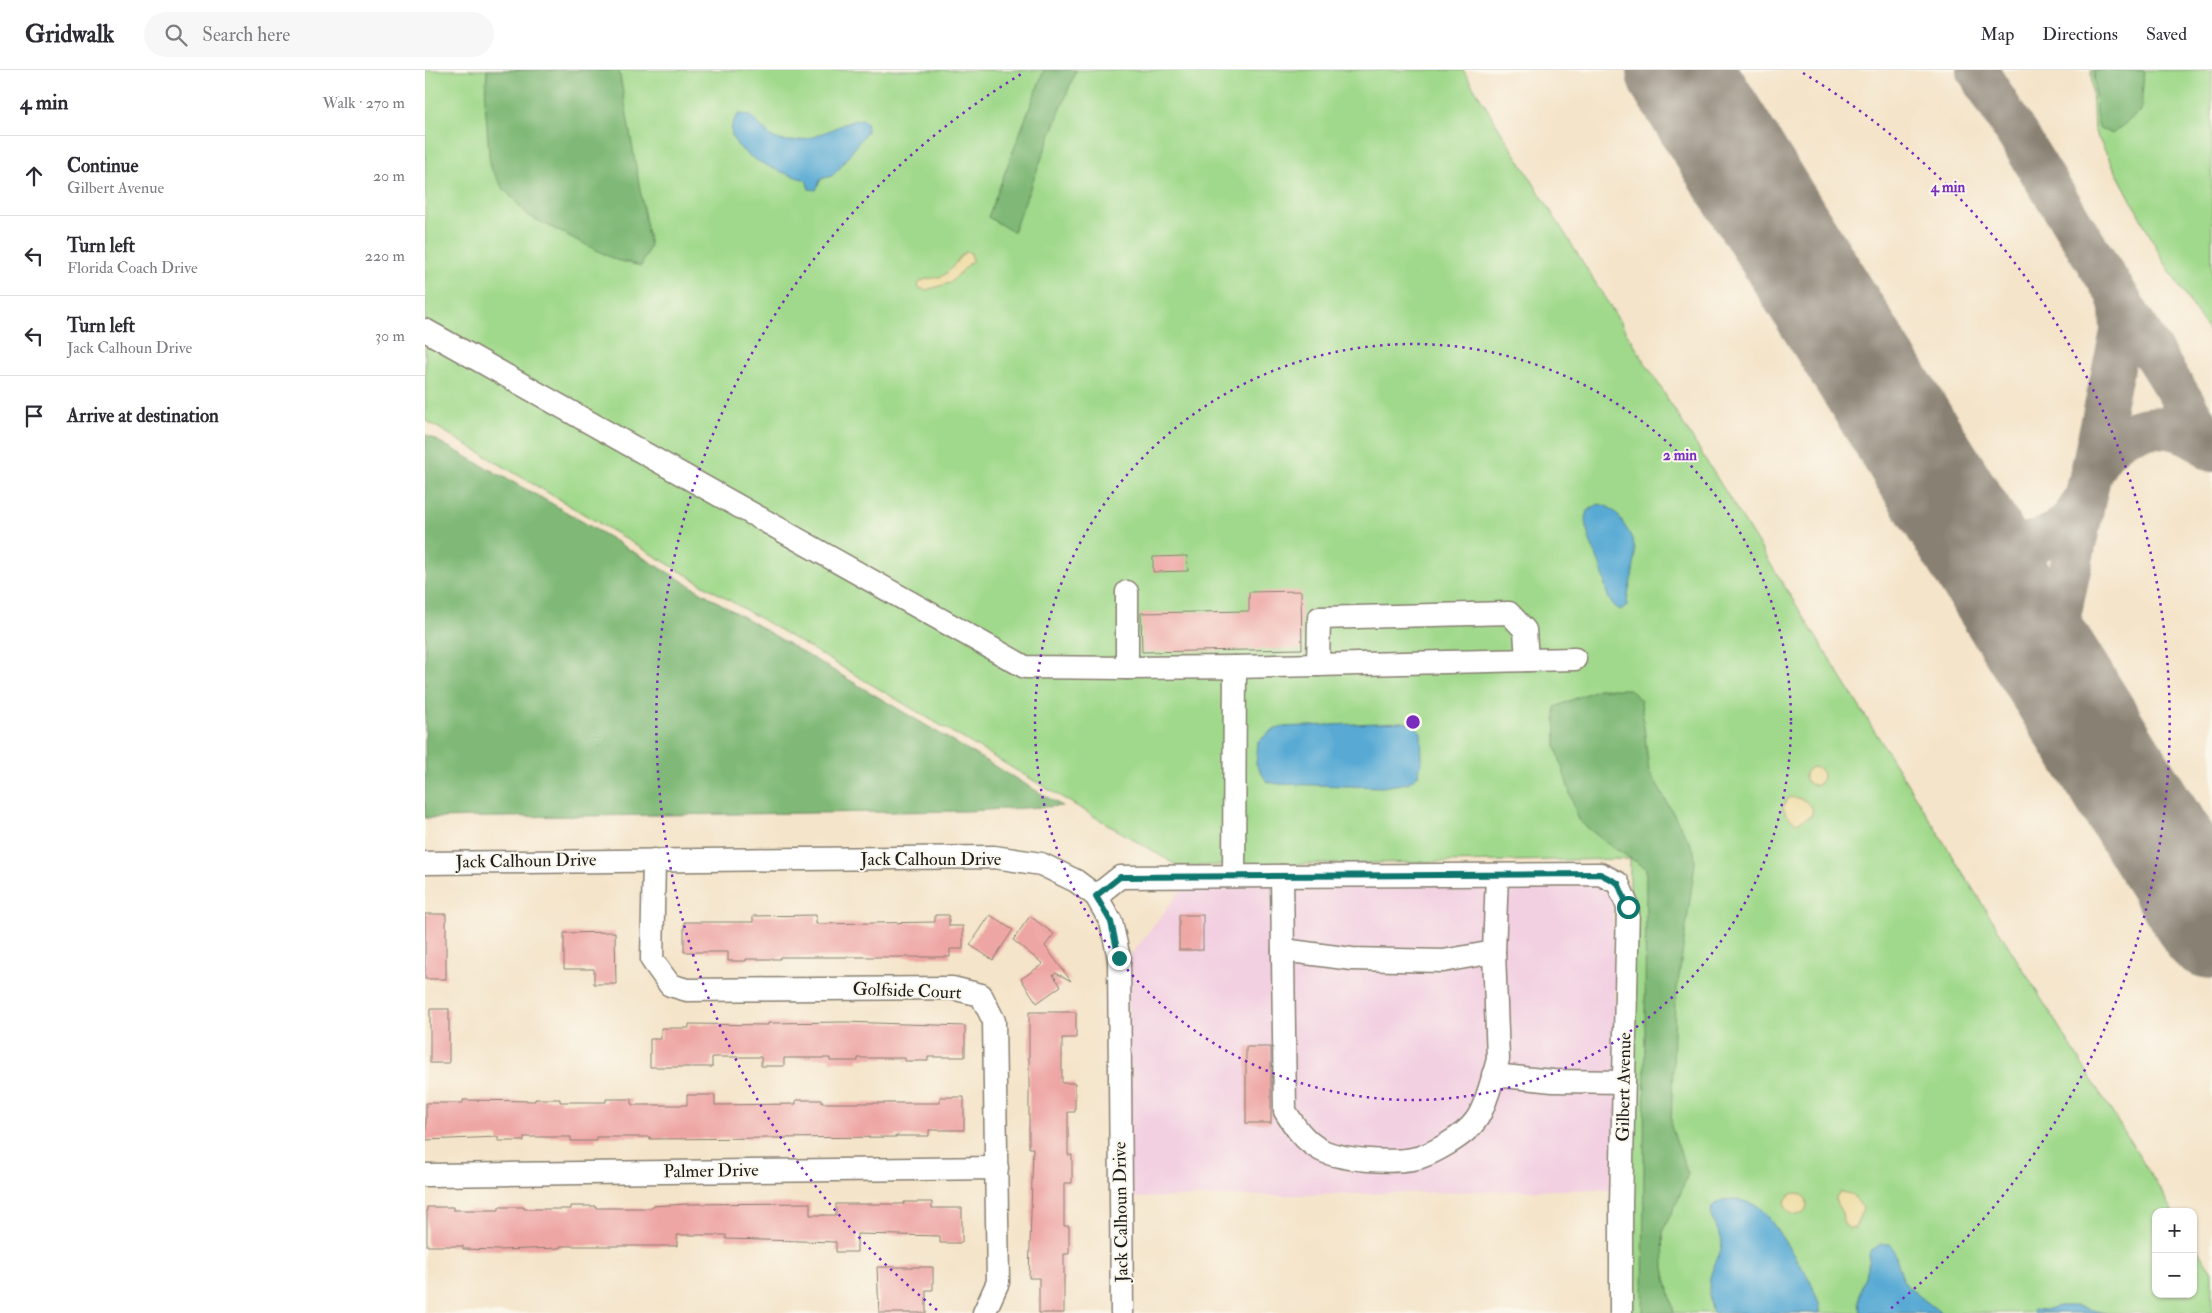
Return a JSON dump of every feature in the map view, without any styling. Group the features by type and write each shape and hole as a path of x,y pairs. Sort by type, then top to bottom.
{"street":[{"path":"425,330 1025,667 1235,667 1575,659"},
{"path":"1127,592 1127,668"},
{"path":"1318,665 1319,618 1509,613 1525,630 1527,660"},
{"path":"1234,876 1235,667"},
{"name":"Jack Calhoun Drive","path":"425,862 994,857 1041,864 1076,881 1096,896 1111,922 1119,958 1122,1313"},
{"name":"Golfside Court","path":"653,860 652,960 670,985 687,990 952,988 981,995 994,1021 997,1168 998,1282 984,1313"},
{"name":"Gilbert Avenue","path":"1497,875 1600,874 1618,883 1628,907 1621,1203 1621,1313"},
{"path":"1096,896 1120,877 1234,876 1497,875 1494,952 1498,1059 1477,1120 1453,1142 1413,1160 1357,1159 1322,1150 1299,1133 1285,1111 1282,876"},
{"path":"1283,950 1352,959 1443,961 1494,952"},
{"path":"1493,1075 1553,1081 1624,1082"},
{"name":"Palmer Drive","path":"425,1175 997,1168"}],"shaded area":[{"path":"1612,867 1619,1189 1130,1198 1127,960 1194,873"}],"green space":[{"path":"425,70 1463,70 2172,1208 2152,1208 2152,1298 2197,1298 2197,1248 2212,1272 2212,1313 1628,1313 1630,859 1178,866 425,420"},
{"path":"487,70 619,70 650,246 641,266 616,260 529,216 503,188 490,167 485,100"},
{"path":"1044,70 1076,70 1013,232 988,217"},
{"path":"2091,70 2212,70 2212,337 2164,262 2094,130"},
{"path":"2094,70 2144,70 2141,111 2112,134 2099,128 2096,113"},
{"path":"425,434 551,503 1062,806 967,811 425,818"},
{"path":"1598,689 1630,689 1641,701 1649,771 1694,850 1695,864 1675,1004 1671,1126 1688,1174 1663,1230 1664,1268 1674,1313 1643,1313 1646,868 1609,845 1578,820 1556,747 1555,707"}],"sand":[{"path":"966,252 971,253 972,261 950,283 926,290 919,288 918,284 921,282 944,275"},
{"path":"1814,767 1822,772 1823,776 1818,784 1814,785 1806,780 1805,776 1810,768"},
{"path":"1788,798 1799,798 1808,803 1813,809 1811,816 1796,823 1786,815 1783,807"},
{"path":"1840,1192 1851,1194 1863,1208 1855,1228 1848,1228 1844,1222 1836,1202 1836,1197"},
{"path":"1796,1193 1804,1196 1807,1204 1804,1212 1796,1215 1788,1212 1785,1204 1788,1196"}],"water":[{"path":"739,114 751,117 774,138 780,140 802,140 862,119 866,122 867,131 838,170 832,176 821,179 816,190 809,189 806,180 782,172 752,158 740,148 733,138 732,126"},
{"path":"1599,504 1610,508 1618,515 1632,539 1634,547 1635,555 1627,606 1622,610 1612,604 1609,599 1602,571 1588,535 1587,511"},
{"path":"1403,722 1414,725 1421,732 1422,760 1418,775 1408,783 1382,787 1279,784 1267,782 1256,764 1258,742 1271,731 1282,727"},
{"path":"1737,1199 1758,1206 1767,1215 1809,1278 1820,1306 1820,1313 1713,1313 1709,1295 1709,1284 1722,1244 1720,1234 1713,1223 1712,1207 1722,1200"},
{"path":"1881,1244 1890,1244 1893,1247 1903,1280 1908,1287 1941,1313 1861,1313 1859,1296 1868,1269 1870,1251"},
{"path":"2059,1306 2076,1306 2106,1313 2033,1313 2033,1309 2045,1310"}],"building":[{"path":"1187,556 1188,571 1153,572 1153,557"},
{"path":"1301,591 1302,649 1142,652 1141,613 1249,611 1249,592"},
{"path":"425,914 446,914 446,979 425,979"},
{"path":"816,915 816,924 935,922 935,915 949,915 949,926 963,926 963,949 950,949 950,957 780,957 780,959 746,959 746,961 728,961 728,952 684,952 684,922 753,922 753,916"},
{"path":"990,915 1013,930 993,960 970,945"},
{"path":"1179,915 1203,915 1203,950 1179,950"},
{"path":"1030,916 1054,934 1045,946 1071,981 1056,973 1053,975 1061,986 1037,1003 1021,979 1043,964 1013,940"},
{"path":"615,932 616,984 594,984 594,969 564,969 564,933"},
{"path":"430,1009 449,1009 449,1063 430,1063"},
{"path":"1029,1012 1076,1012 1076,1038 1062,1038 1062,1083 1075,1083 1075,1112 1068,1112 1068,1155 1072,1155 1072,1183 1064,1183 1064,1226 1069,1226 1069,1254 1064,1254 1064,1313 1039,1313 1039,1278 1029,1278 1033,1148 1029,1148"},
{"path":"845,1022 965,1026 965,1057 928,1057 928,1061 905,1061 905,1058 858,1058 858,1061 830,1061 830,1058 784,1058 784,1066 761,1066 761,1057 712,1057 712,1067 650,1067 650,1039 661,1039 661,1028 689,1028 689,1024 768,1025 768,1023"},
{"path":"1246,1047 1271,1047 1271,1123 1246,1123"},
{"path":"687,1095 715,1095 715,1105 796,1104 796,1100 822,1100 822,1103 940,1103 940,1097 964,1097 964,1130 929,1130 929,1136 896,1137 650,1139 650,1137 596,1137 596,1141 571,1141 571,1137 524,1137 524,1141 498,1141 498,1137 426,1140 426,1103 463,1103 463,1100 535,1101 535,1099 560,1099 560,1102 606,1102 606,1099 632,1099 632,1105 687,1105"},
{"path":"904,1202 932,1202 932,1208 962,1208 962,1243 940,1243 940,1236 857,1234 857,1252 836,1252 836,1242 726,1239 726,1235 677,1235 677,1246 560,1246 560,1248 499,1250 463,1249 463,1246 427,1246 427,1207 453,1207 453,1210 499,1210 499,1207 524,1207 524,1209 571,1209 571,1206 652,1208 652,1206 688,1204 810,1203 810,1215 836,1215 836,1204 904,1204"},
{"path":"877,1267 933,1267 933,1290 926,1290 926,1313 879,1313"}],"taxiway":[{"path":"1683,70 1760,194"},
{"path":"1977,70 2212,448"},
{"path":"2108,753 2058,671 2054,644 2121,332 2120,308 2116,293"},
{"path":"1881,389 1959,514 1974,529 1990,539 2008,544 2027,543 2044,538 2061,529 2074,515 2085,497"},
{"path":"2091,473 2101,456 2114,443 2129,433 2146,428 2163,427 2180,431 2197,439 2212,451"}],"runway":[{"path":"1679,70 2212,926"}],"route":[{"path":"1119,958 1111,922 1096,896 1120,877 1600,874 1618,883 1628,907"}]}
